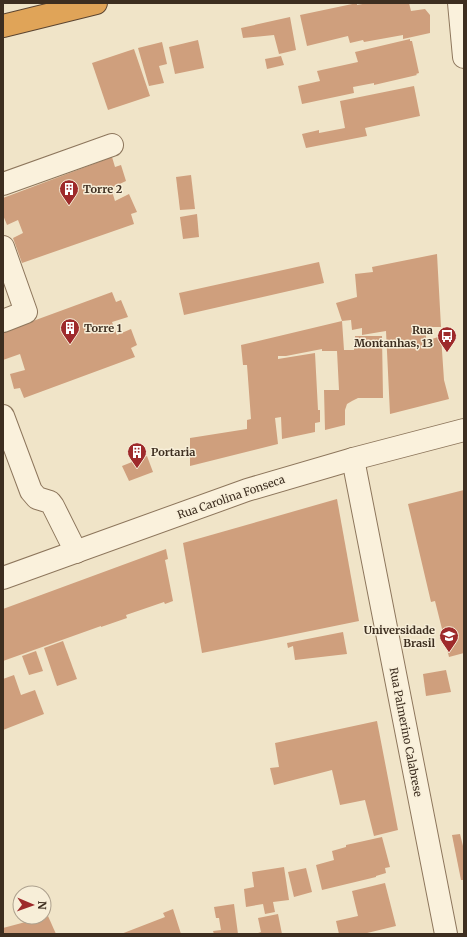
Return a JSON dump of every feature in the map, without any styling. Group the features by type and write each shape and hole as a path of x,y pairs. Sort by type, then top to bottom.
{"highway":[{"path":"3,26 96,3"}],"street":[{"path":"459,3 463,26 464,57"},
{"path":"3,184 112,145"},
{"path":"3,246 26,312 3,321"},
{"path":"3,416 30,491 37,498 50,502 54,506 76,552"},
{"name":"Rua Carolina Fonseca","path":"3,578 247,490 353,458 464,430"},
{"name":"Rua Palmerino Calabrese","path":"353,458 446,934"}],"building":[{"path":"357,3 357,5 368,3 409,3 411,11 425,9 430,15 430,33 403,39 403,35 350,43 348,36 307,46 300,15"},
{"path":"290,17 296,50 279,54 274,35 243,38 241,28"},
{"path":"410,39 410,41 412,41 419,73 416,74 417,75 374,85 374,83 353,87 354,93 302,104 298,86 320,81 317,71 358,62 355,52"},
{"path":"198,40 204,68 175,74 169,47"},
{"path":"162,42 167,64 159,66 164,83 149,86 138,48"},
{"path":"134,49 150,96 108,110 92,63"},
{"path":"281,56 284,65 267,69 265,59"},
{"path":"414,86 420,116 365,128 367,136 306,148 302,134 319,130 319,133 345,128 340,101"},
{"name":"Torre 2","path":"112,157 115,167 121,165 126,181 111,188 115,201 129,194 137,212 131,214 134,224 22,263 13,238 23,233 18,220 7,225 3,215 3,198"},
{"path":"191,175 195,209 180,210 176,177"},
{"path":"197,214 199,237 183,239 180,217"},
{"path":"437,254 441,327 426,327 426,341 441,336 444,380 449,399 390,414 386,331 362,335 362,328 352,330 351,320 342,321 336,303 357,297 355,274 373,272 372,267"},
{"path":"319,262 324,283 184,315 179,293"},
{"name":"Torre 1","path":"112,292 116,302 121,300 128,317 112,322 117,335 131,329 137,345 131,348 135,357 24,398 20,388 14,389 10,374 25,370 20,354 3,360 3,332"},
{"path":"342,321 344,350 354,350 355,336 382,336 383,398 358,398 352,401 347,404 345,410 345,425 325,430 324,390 339,390 337,351 322,351 322,349 286,356 278,356 278,359 315,353 320,422 315,423 315,432 282,439 281,417 275,418 278,444 190,466 190,438 247,429 247,420 251,419 247,365 243,365 241,345"},
{"name":"Portaria","path":"147,456 153,472 129,481 122,466"},
{"path":"464,490 464,653 449,657 435,601 431,602 408,504"},
{"path":"337,499 359,621 202,653 183,543"},
{"path":"166,549 168,559 165,560 173,601 165,604 164,602 126,615 127,618 3,661 3,609"},
{"path":"343,632 347,654 295,660 293,646 288,648 287,643"},
{"path":"63,641 77,679 57,686 44,648"},
{"path":"36,651 43,671 29,675 22,656"},
{"path":"446,670 451,692 426,696 423,674"},
{"path":"14,675 21,695 35,690 44,714 3,730 3,679"},
{"path":"377,721 398,830 374,836 365,800 340,805 332,770 274,785 270,768 279,767 275,743"},
{"path":"460,834 464,850 464,880 461,880 452,835"},
{"path":"382,837 390,867 385,868 386,873 376,877 322,890 316,865 334,860 332,851 346,847 346,845"},
{"path":"284,867 289,900 273,902 275,912 265,914 263,904 246,907 244,889 254,887 252,872"},
{"path":"306,868 312,892 294,897 288,872"},
{"path":"385,883 396,926 363,934 339,934 336,921 358,916 352,891"},
{"path":"234,904 238,934 214,934 213,931 221,930 219,918 216,918 214,907"},
{"path":"173,909 181,934 121,934 165,917 163,913"},
{"path":"278,914 282,934 255,934 261,932 258,918"},
{"path":"14,925 52,925 56,934 3,934 3,928"}],"place":[{"name":"Torre 2","path":"69,206"},
{"name":"Torre 1","path":"70,345"},
{"name":"Rua Montanhas, 13","path":"447,353"},
{"name":"Portaria","path":"137,469"},
{"name":"Universidade Brasil","path":"449,653"}]}
